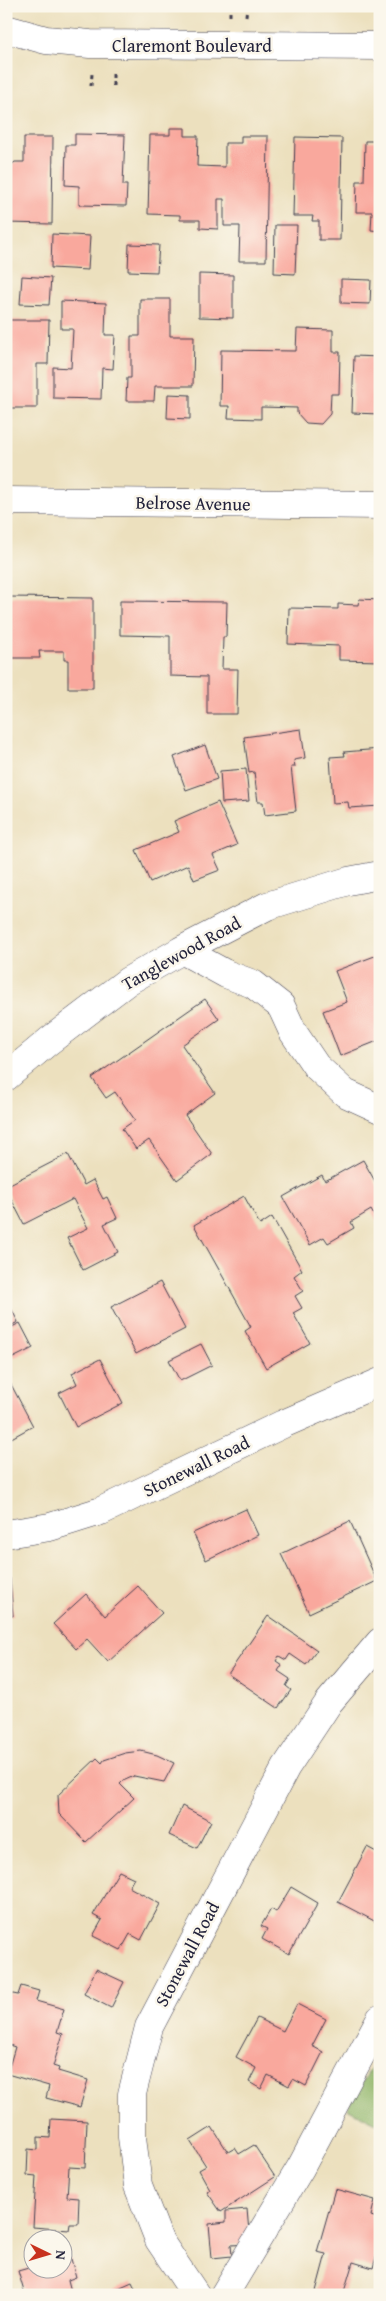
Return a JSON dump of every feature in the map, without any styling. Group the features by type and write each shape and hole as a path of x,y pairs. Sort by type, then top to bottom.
{"street":[{"name":"Claremont Boulevard","path":"6,29 46,40 90,44 380,46"},
{"name":"Belrose Avenue","path":"6,501 380,505"},
{"name":"Tanglewood Road","path":"6,1077 128,980 182,950 267,906 348,881 380,875"},
{"path":"182,950 226,974 252,984 281,1006 293,1032 316,1066 345,1093 380,1109"},
{"name":"Stonewall Road","path":"6,1534 50,1527 101,1512 283,1424 380,1382"},
{"name":"Stonewall Road","path":"196,2295 159,2240 138,2186 132,2137 132,2094 149,2027 286,1768 329,1702 380,1642"},
{"path":"224,2295 301,2167 380,2019"}],"green space":[{"path":"380,2053 380,2125 347,2108"}],"building":[{"path":"170,128 185,128 185,136 198,136 197,166 225,167 225,143 241,143 241,136 268,136 266,261 239,261 240,226 224,226 224,199 218,199 218,229 200,228 200,220 180,220 180,215 148,214 150,135 170,135"},
{"path":"75,134 125,135 123,185 127,185 126,206 79,205 79,186 65,185 66,145 75,145"},
{"path":"24,137 53,137 52,224 6,223 6,175 8,167 15,162 24,162"},
{"path":"295,137 342,138 340,240 319,240 319,221 312,221 313,216 293,216"},
{"path":"365,141 380,141 380,231 371,230 372,212 356,212 357,181 364,181"},
{"path":"275,225 297,225 295,274 274,273"},
{"path":"52,234 90,236 88,270 51,268"},
{"path":"129,244 159,245 157,272 128,271"},
{"path":"199,274 233,275 233,318 199,317"},
{"path":"22,276 51,278 49,305 20,304"},
{"path":"341,279 371,280 370,304 341,303"},
{"path":"140,299 170,299 170,336 194,336 193,386 155,386 154,401 126,401 127,378 131,378 131,336 140,336"},
{"path":"61,301 106,303 105,335 115,335 113,369 102,368 101,399 53,398 53,367 71,368 73,329 61,329"},
{"path":"6,320 49,320 48,364 37,364 37,408 6,408"},
{"path":"297,329 333,330 333,352 340,352 339,394 331,394 330,414 321,424 306,423 297,413 297,408 261,407 261,419 228,418 229,406 220,406 221,350 296,351"},
{"path":"354,356 380,357 380,414 352,413"},
{"path":"168,394 190,395 190,419 167,418"},
{"path":"9,597 93,598 93,688 68,688 68,660 64,660 64,651 39,651 40,658 9,658"},
{"path":"359,599 380,600 380,661 339,660 339,646 288,644 289,608 338,609 338,604 358,605"},
{"path":"120,601 227,602 226,637 223,637 222,669 238,669 237,714 207,714 207,677 170,676 170,636 120,635"},
{"path":"301,729 305,758 294,760 295,767 291,767 296,811 265,815 263,802 258,802 254,772 249,773 244,737"},
{"path":"205,745 217,779 186,790 174,757"},
{"path":"380,749 380,806 349,808 348,802 333,803 330,757 345,756 344,752"},
{"path":"246,769 249,801 222,803 220,771"},
{"path":"218,802 237,845 213,855 220,870 194,880 188,865 150,882 136,850 179,832 174,821"},
{"path":"380,954 380,1040 340,1056 323,1011 347,1002 335,971"},
{"path":"205,999 219,1019 182,1045 215,1093 185,1115 212,1154 177,1180 149,1140 136,1149 122,1129 135,1120 115,1092 106,1098 92,1078"},
{"path":"68,1154 84,1185 93,1180 103,1199 107,1197 117,1218 104,1224 118,1252 83,1270 67,1238 88,1228 73,1199 24,1224 6,1189 6,1186"},
{"path":"363,1160 380,1190 380,1226 371,1210 351,1222 354,1228 328,1243 324,1237 310,1245 283,1197 322,1175 325,1181"},
{"path":"244,1196 260,1225 272,1217 302,1270 294,1276 303,1291 295,1296 302,1308 293,1313 310,1343 266,1368 245,1331 251,1327 194,1225"},
{"path":"160,1282 185,1329 136,1354 111,1307"},
{"path":"6,1298 18,1322 6,1328"},
{"path":"20,1323 33,1348 9,1360 6,1354 6,1330"},
{"path":"201,1344 212,1365 180,1381 169,1360"},
{"path":"100,1359 123,1403 76,1427 59,1393 77,1384 72,1373"},
{"path":"6,1375 33,1426 6,1441"},
{"path":"246,1509 258,1535 206,1560 193,1533"},
{"path":"350,1521 377,1581 309,1613 281,1554"},
{"path":"6,1578 10,1578 13,1616 6,1616"},
{"path":"138,1586 162,1613 108,1662 87,1639 76,1649 53,1624 86,1594 105,1616"},
{"path":"268,1616 317,1650 306,1665 290,1654 286,1660 279,1656 276,1661 282,1665 278,1671 290,1679 286,1686 291,1690 278,1708 228,1674"},
{"path":"141,1751 157,1755 174,1763 164,1782 134,1776 123,1781 120,1784 134,1798 86,1842 59,1814 58,1795 97,1758 102,1763 104,1760 125,1753"},
{"path":"182,1806 211,1821 197,1848 169,1835"},
{"path":"367,1847 380,1854 380,1924 338,1902"},
{"path":"119,1871 134,1878 129,1887 160,1904 141,1940 130,1934 121,1950 93,1936 102,1920 93,1915"},
{"path":"291,1887 318,1903 289,1954 262,1939 267,1929 261,1926 271,1909 276,1912"},
{"path":"96,1969 124,1982 111,2008 84,1994"},
{"path":"21,1986 39,1991 36,2001 64,2009 57,2032 63,2034 53,2066 59,2068 58,2071 88,2080 80,2107 46,2098 49,2086 7,2074 15,2047 6,2044 6,1998 8,1993 18,1995"},
{"path":"297,2004 326,2019 312,2046 323,2052 306,2086 293,2079 289,2086 268,2075 261,2089 249,2082 256,2068 236,2057 257,2018 283,2031"},
{"path":"51,2119 87,2121 85,2168 69,2167 67,2197 79,2198 78,2224 70,2224 69,2228 33,2227 36,2176 27,2175 28,2149 38,2150 38,2137 50,2138"},
{"path":"212,2127 228,2152 235,2148 239,2154 254,2145 275,2177 221,2212 207,2192 210,2190 199,2170 206,2166 190,2141"},
{"path":"335,2189 375,2200 371,2216 380,2219 380,2242 373,2268 353,2262 343,2295 315,2295 326,2254 317,2252"},
{"path":"247,2209 250,2244 231,2245 232,2256 212,2258 209,2224 226,2222 226,2211"},
{"path":"72,2263 76,2277 68,2280 72,2295 41,2295 41,2293 25,2295 18,2271 22,2270 22,2278 72,2278"},
{"path":"132,2282 138,2295 108,2295 107,2293"}]}
